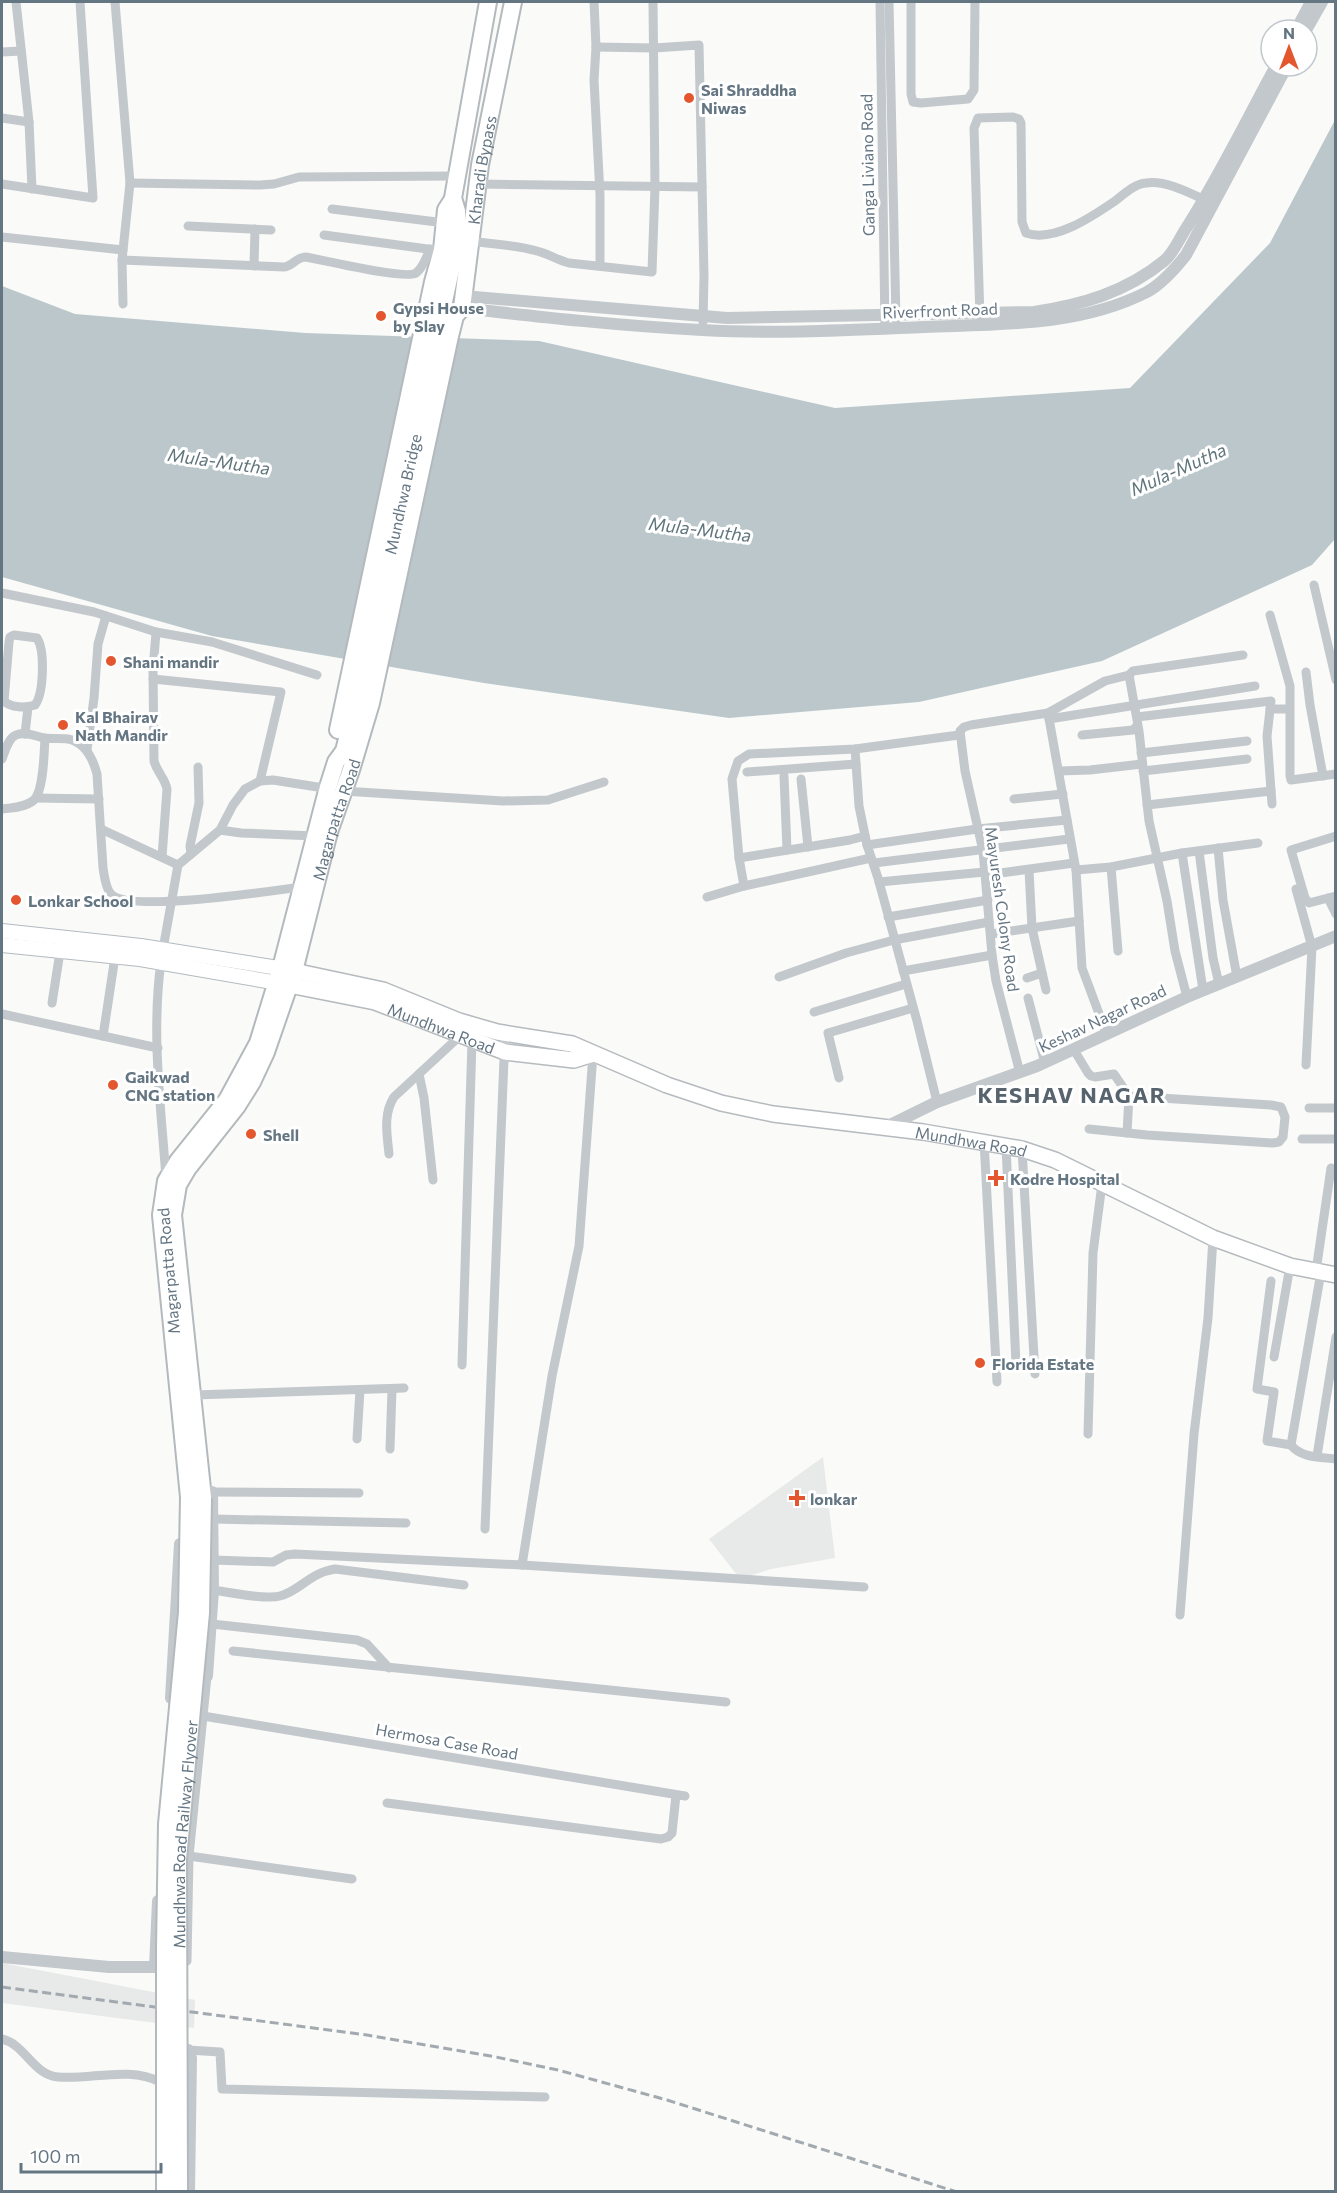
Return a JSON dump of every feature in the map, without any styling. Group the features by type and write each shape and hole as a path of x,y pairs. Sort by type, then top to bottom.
{"highway":[{"name":"Kharadi Bypass","path":"440,285 457,242 456,211 453,198 488,2"},
{"name":"Kharadi Bypass","path":"364,701 455,336 464,318 462,302 484,141 513,2"},
{"path":"440,285 436,250 445,223 446,210 453,198"},
{"name":"Mundhwa Bridge","path":"364,701 440,285"},
{"path":"335,789 336,762 344,751 364,701"},
{"name":"Magarpatta Road","path":"199,1490 161,1215 166,1180 178,1161 227,1100 258,1043 285,977 300,887 315,836 335,789 351,770 364,701"},
{"name":"Magarpatta Road","path":"199,1490 193,1395 173,1215 178,1185 188,1168 237,1107 266,1052 285,977 329,832 335,789"},
{"name":"Mundhwa Road Railway Flyover","path":"165,2192 167,1824 199,1490"},
{"name":"Mundhwa Road Railway Flyover","path":"179,2192 178,1859 201,1613 199,1490"}],"main road":[{"name":"Mundhwa Road","path":"2,931 162,955 285,977 383,990 459,1021 505,1034 572,1044 667,1085 721,1103 774,1114 883,1129 923,1132 1022,1149 1055,1161 1213,1238 1290,1266 1324,1273"},
{"name":"Mundhwa Road","path":"2,945 115,957 162,955"},
{"name":"Mundhwa Road","path":"285,977 375,1002 505,1052 574,1060 593,1054"}],"street":[{"path":"16,2 29,122 32,189"},
{"path":"2,184 93,198 80,2"},
{"path":"115,2 130,183 123,255 123,304"},
{"path":"594,2 600,266"},
{"path":"470,241 536,250 569,263 652,273 655,188 654,2"},
{"name":"Ganga Liviano Road","path":"880,2 881,98 890,322"},
{"name":"Ganga Liviano Road","path":"889,2 890,322"},
{"path":"911,2 911,94 913,102 921,103 968,99 974,90 976,83 975,2"},
{"path":"1302,18 1311,2"},
{"path":"1313,18 1322,2"},
{"path":"596,47 654,48 699,45 703,330"},
{"path":"2,52 21,51"},
{"name":"Riverfront Road","path":"1268,92 1272,78"},
{"name":"Riverfront Road","path":"462,302 703,330 980,320 1064,308 1132,284 1167,259 1209,202 1268,92 1278,78"},
{"path":"881,98 891,96"},
{"path":"980,320 974,128 978,118 1013,117 1019,119 1021,123 1022,222 1024,231 1032,235 1070,228 1142,183 1160,183 1209,202"},
{"path":"2,118 29,122"},
{"path":"130,183 260,185 274,184 299,177 456,176"},
{"path":"478,184 702,187"},
{"path":"332,209 445,223"},
{"path":"188,226 271,230"},
{"path":"254,266 255,229"},
{"path":"324,235 436,250"},
{"path":"2,237 123,255 254,266 289,267 300,258 306,257 395,274 412,275 420,270 436,250"},
{"name":"Riverfront Road","path":"462,302 703,317 890,322"},
{"path":"1314,585 1335,680"},
{"path":"2,593 106,616 156,632 212,642 317,675"},
{"path":"1270,615 1290,686 1291,780 1335,774"},
{"path":"87,750 98,644 106,616"},
{"path":"156,632 153,679 154,761 167,789 162,857"},
{"path":"14,635 36,638 41,645 39,698 35,705 28,707 5,705 3,697 9,642 10,637 14,635"},
{"path":"1049,716 1105,681 1129,675 1133,671 1243,655"},
{"path":"1306,672 1323,776"},
{"path":"1129,675 1147,805 1175,951 1187,997"},
{"path":"153,679 281,692 260,781"},
{"path":"744,886 739,858 732,779 738,761 749,754 855,749 959,735 964,727 971,725 1255,686"},
{"path":"1202,695 1204,710"},
{"path":"1082,735 1132,730 1137,722 1271,701 1267,736 1272,804"},
{"path":"25,734 28,707"},
{"path":"1270,709 1285,709"},
{"path":"1049,716 1075,867 1082,968 1107,1035"},
{"path":"2,759 10,740 15,735 68,739 77,742 87,750 94,762 97,774 103,868 110,894 120,900 170,902 300,887"},
{"name":"Mayuresh Colony Road","path":"959,735 983,851 996,981 1020,1073"},
{"path":"2,809 27,804 36,798 40,788 45,738"},
{"path":"1059,771 1090,770 1142,763 1247,741"},
{"path":"855,749 859,806 866,841 914,1008 937,1102"},
{"path":"1142,763 1247,759"},
{"path":"747,772 856,764"},
{"path":"191,854 190,846 199,803 198,767"},
{"path":"784,776 788,850"},
{"path":"801,779 808,847"},
{"path":"166,1180 158,1048 158,989 170,902 178,865 220,830 233,805 245,789 260,781 273,780 335,789 525,801 548,800 604,782"},
{"path":"1147,805 1271,790"},
{"path":"1014,799 1063,794"},
{"path":"36,798 99,799"},
{"path":"739,858 808,847 1067,820"},
{"path":"101,829 178,865"},
{"path":"220,830 315,836"},
{"path":"1335,836 1291,850 1305,898 1309,903 1314,903 1332,897 1335,914"},
{"path":"707,897 744,886 873,860 983,851 1070,838"},
{"path":"879,882 1075,867 1111,867 1258,843"},
{"path":"1218,848 1223,900 1237,977"},
{"path":"1199,851 1219,984"},
{"path":"1182,854 1203,990"},
{"path":"1111,867 1118,951"},
{"path":"1029,870 1032,928 1046,990"},
{"path":"1296,889 1312,947 1306,1065"},
{"path":"888,917 988,900"},
{"path":"991,934 1079,921"},
{"path":"779,977 846,953 894,940 989,922"},
{"name":"Keshav Nagar Road","path":"883,1129 937,1102 1045,1063 1187,997 1335,936"},
{"path":"52,1003 60,952"},
{"path":"903,971 992,955"},
{"path":"103,1036 115,957"},
{"path":"1027,978 1042,973"},
{"path":"814,1012 906,984"},
{"path":"1028,998 1045,1063"},
{"path":"839,1078 828,1033 914,1008"},
{"path":"2,1014 158,1048"},
{"path":"485,1529 505,1034"},
{"path":"388,1154 386,1121 389,1105 394,1097 419,1074 467,1038"},
{"path":"462,1365 467,1038"},
{"path":"1074,1050 1088,1073 1095,1077 1114,1074 1129,1096 1127,1133"},
{"path":"522,1565 552,1376 579,1246 593,1054"},
{"path":"419,1074 424,1098 433,1180"},
{"path":"1089,1129 1273,1143 1279,1142 1283,1137 1285,1118 1281,1107 1129,1096"},
{"path":"1309,1108 1335,1108"},
{"path":"1302,1139 1335,1139"},
{"path":"984,1141 997,1382"},
{"path":"1006,1146 1016,1364"},
{"path":"1022,1149 1035,1374"},
{"path":"1291,1445 1324,1273 1331,1168"},
{"path":"1088,1434 1093,1253 1101,1184"},
{"path":"1180,1615 1194,1434 1208,1318 1213,1238"},
{"path":"1274,1357 1290,1266"},
{"path":"1271,1281 1257,1389 1274,1392 1267,1441 1291,1445 1296,1451 1305,1455 1335,1459"},
{"path":"1317,1456 1335,1337"},
{"path":"390,1449 392,1389"},
{"path":"193,1395 404,1389"},
{"path":"357,1439 360,1390"},
{"path":"187,1961 189,1856 212,1624 213,1590 213,1519 199,1490"},
{"path":"2,1957 109,1967 155,1967 159,1847 173,1673 182,1495 199,1490 358,1493"},
{"path":"213,1519 406,1522"},
{"path":"213,1560 273,1562 286,1555 295,1554 522,1565 864,1587"},
{"path":"213,1590 279,1597 312,1576 335,1569 464,1585"},
{"path":"212,1624 357,1640 367,1644 389,1668"},
{"path":"233,1651 726,1702"},
{"path":"173,1673 207,1676"},
{"name":"Hermosa Case Road","path":"203,1716 681,1795 672,1833 661,1839 387,1803"},
{"path":"189,1856 352,1879"},
{"path":"2,2039 12,2042 40,2070 57,2077 139,2075 160,2082"},
{"path":"157,2192 162,2049 220,2052 222,2089 545,2097"},
{"path":"188,2050 191,2058 189,2192"}],"shaded area":[{"name":"lonkar","path":"823,1457 835,1558 771,1569 740,1579 709,1539"},
{"path":"2,1963 195,2000 194,2028 2,2003"}],"water":[{"name":"Mula-Mutha","path":"1335,120 1335,539 1312,565 1102,661 919,702 729,718 484,683 212,636 2,577 2,286 75,314 305,333 539,341 835,408 1130,388 1270,243"}],"railway":[{"path":"2,1987 367,2035 558,2070 667,2100 957,2192"}],"place":[{"name":"Sai Shraddha Niwas","path":"689,98"},
{"name":"Gypsi House by Slay","path":"381,316"},
{"name":"Shani mandir","path":"111,661"},
{"name":"Kal Bhairav Nath Mandir","path":"63,725"},
{"name":"Lonkar School","path":"16,900"},
{"name":"Gaikwad CNG station","path":"113,1085"},
{"name":"Shell","path":"251,1134"},
{"name":"Kodre Hospital","path":"996,1178"},
{"name":"Florida Estate","path":"980,1363"},
{"name":"lonkar","path":"797,1498"}],"district":[{"name":"KESHAV NAGAR","path":"1072,1094"}]}
